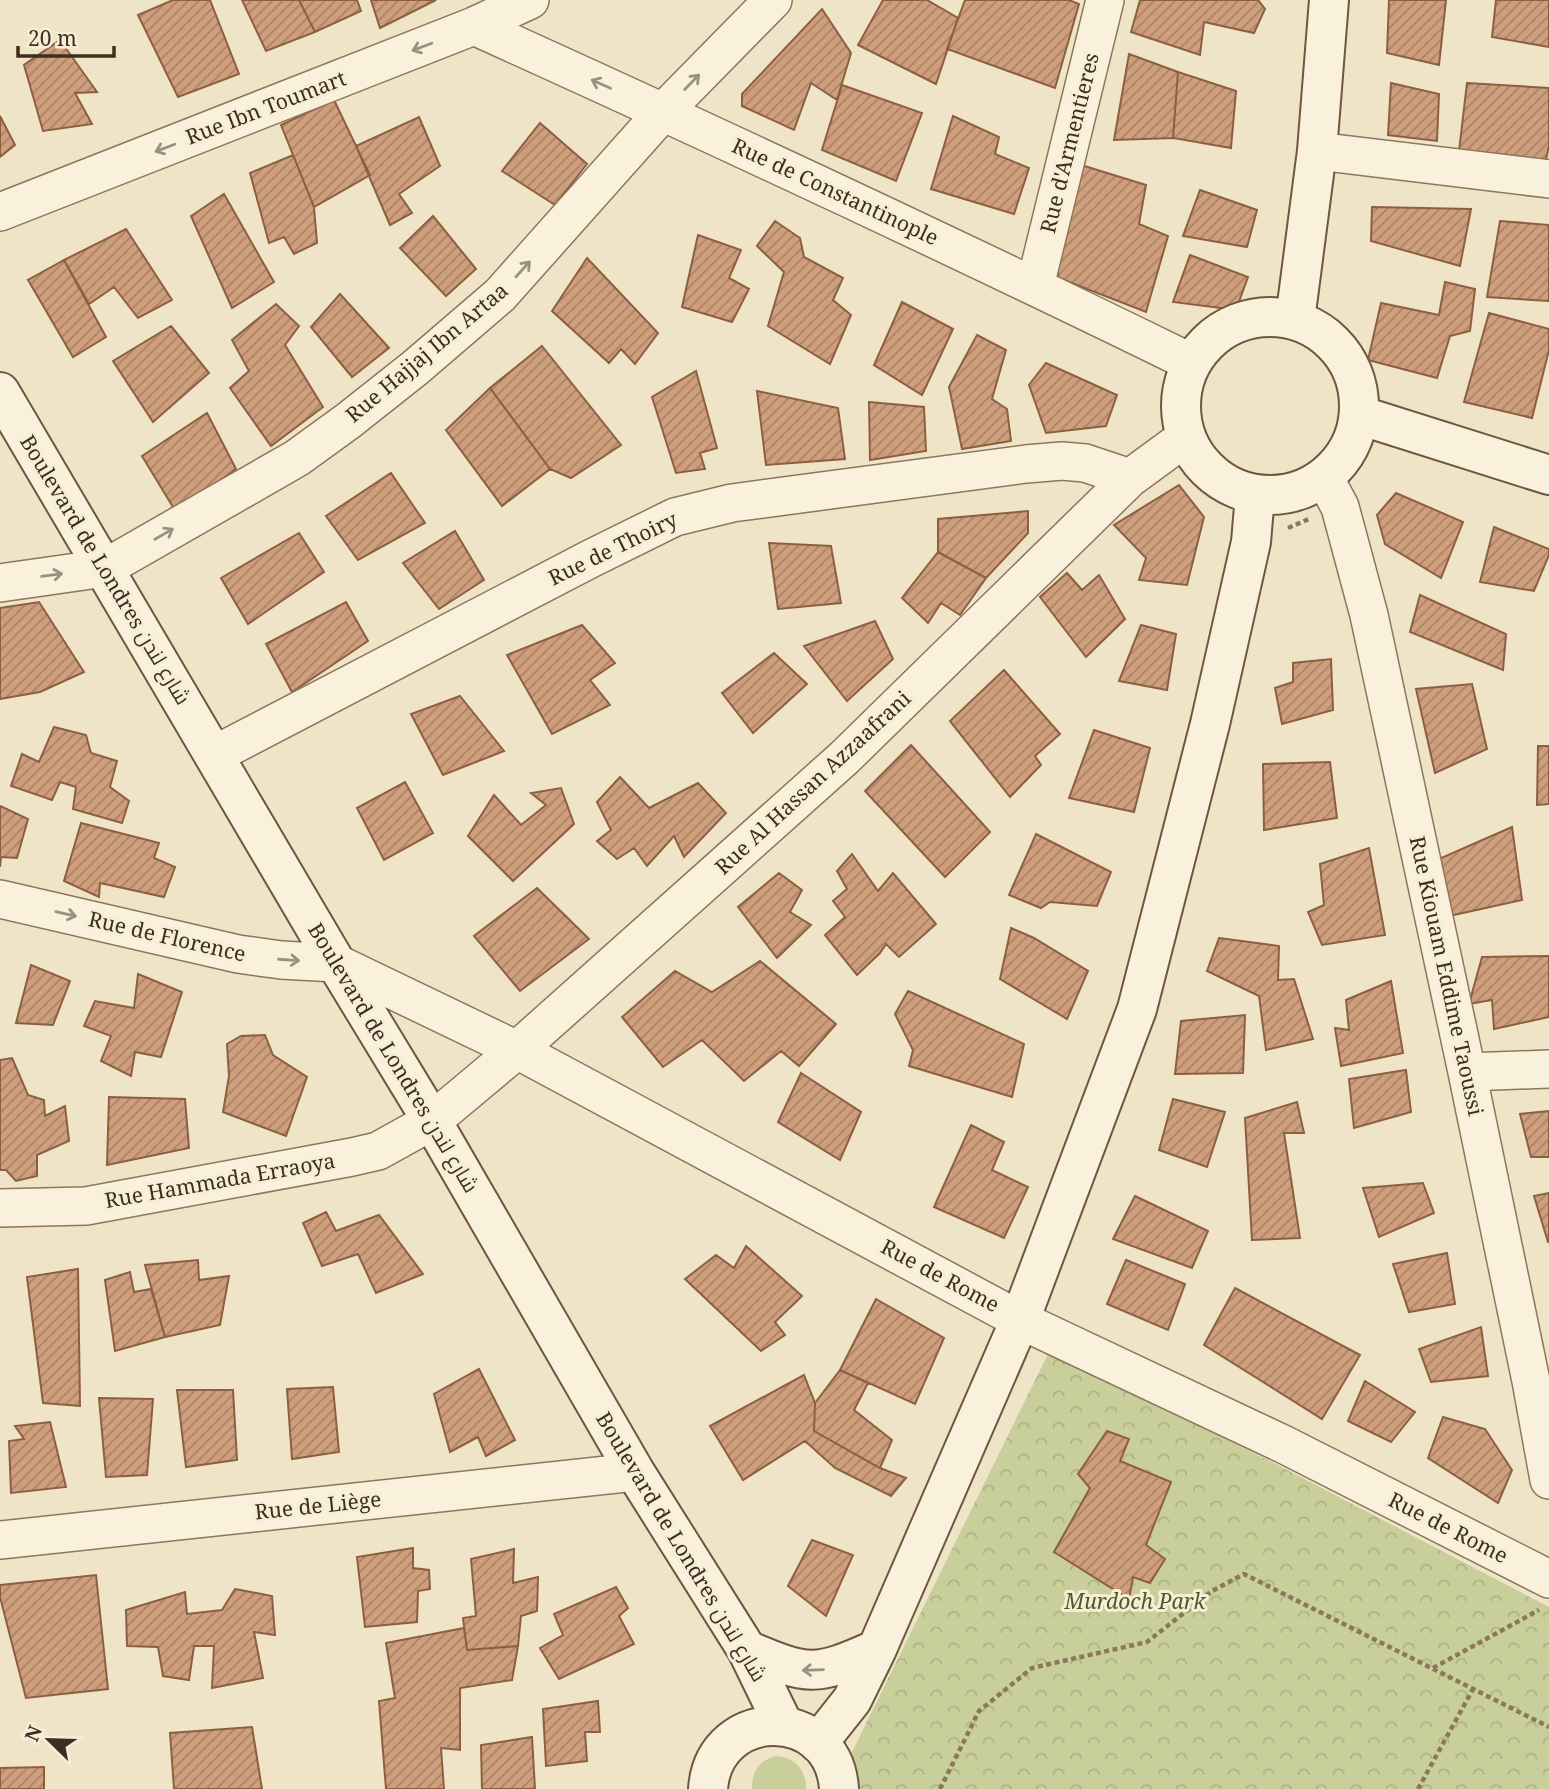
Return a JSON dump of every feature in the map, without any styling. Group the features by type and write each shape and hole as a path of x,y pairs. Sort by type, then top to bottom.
{"street":[{"name":"Rue Ibn Toumart","path":"0,212 474,26 530,0"},
{"name":"Rue Hajjaj Ibn Artaa","path":"0,583 105,568 298,458 348,421 500,295 663,112 773,0"},
{"name":"Rue d'Armentieres","path":"1035,286 1105,0"},
{"path":"1295,320 1317,150 1329,0"},
{"name":"Rue de Constantinople","path":"474,26 1035,286 1192,363"},
{"path":"1317,150 1549,179"},
{"path":"1265,317 1295,320 1324,335 1346,359 1358,389 1359,415 1353,438 1332,492 1309,486 1292,493 1273,496 1237,490 1206,469 1186,437 1181,399 1185,381 1192,363 1211,340 1236,324 1265,317"},
{"name":"Boulevard de Londres شارع لندن","path":"0,392 432,1121 635,1472 747,1650 784,1726"},
{"path":"1359,415 1549,475"},
{"name":"Rue Al Hassan Azzaafrani","path":"432,1121 517,1050 844,758 1130,478 1186,437"},
{"name":"Rue de Thoiry","path":"214,755 675,517 732,503 1026,464 1062,461 1086,463 1130,478"},
{"name":"Rue Kiouam Eddime Taoussi","path":"1332,492 1369,615 1467,1072 1549,1480"},
{"path":"818,1743 852,1700 877,1649 1020,1320 1137,1009 1210,724 1251,542 1255,495"},
{"name":"Rue de Florence","path":"0,899 237,954 336,963"},
{"name":"Rue de Rome","path":"336,963 517,1050 1020,1320 1285,1445 1549,1579"},
{"path":"1467,1072 1549,1069"},
{"name":"Rue Hammada Erraoya","path":"0,1208 86,1206 352,1157 379,1151 432,1121"},
{"name":"Rue de Liège","path":"0,1540 635,1472"},
{"path":"747,1650 785,1667 820,1671 839,1666 877,1649"},
{"path":"708,1789 715,1762 731,1741 754,1728 784,1726 804,1732 818,1743 834,1766 839,1789"}],"path":[{"path":"1251,542 1332,492"},
{"path":"940,1789 979,1711 1032,1668 1147,1642 1212,1591 1244,1574 1549,1727"},
{"path":"1433,1669 1549,1605"},
{"path":"1418,1789 1473,1689"}],"green space":[{"name":"Murdoch Park","path":"1049,1352 1270,1461 1549,1607 1549,1789 858,1789 850,1756"},
{"path":"775,1756 798,1765 804,1776 806,1789 752,1789 757,1768"}],"building":[{"path":"173,0 210,0 239,74 178,97 138,15"},
{"path":"242,0 299,0 315,32 266,51"},
{"path":"299,0 357,0 361,11 315,32"},
{"path":"371,0 436,0 380,28"},
{"path":"883,0 927,0 958,18 936,84 858,45"},
{"path":"965,0 1069,0 1079,4 1055,88 947,49"},
{"path":"1140,0 1258,0 1265,9 1254,33 1204,22 1200,55 1131,32"},
{"path":"1389,0 1446,0 1439,65 1387,53"},
{"path":"1496,0 1549,0 1549,47 1492,37"},
{"path":"822,9 851,53 837,100 811,83 794,130 742,106 742,94"},
{"path":"60,40 97,92 75,93 92,124 43,131 24,65"},
{"path":"1129,54 1178,72 1173,138 1114,140"},
{"path":"1178,72 1236,91 1231,148 1173,138"},
{"path":"1391,83 1439,94 1437,141 1388,135"},
{"path":"1467,83 1549,88 1549,145 1546,160 1459,151"},
{"path":"842,85 922,113 896,181 822,150"},
{"path":"334,100 370,175 314,207 281,125"},
{"path":"0,116 15,145 0,157"},
{"path":"953,116 999,137 995,154 1029,168 1014,214 931,189"},
{"path":"419,117 440,166 399,194 412,213 390,225 356,146"},
{"path":"540,123 587,164 555,205 502,171"},
{"path":"293,155 314,207 317,243 294,254 284,237 269,243 250,173"},
{"path":"1078,164 1146,185 1139,224 1168,236 1146,312 1059,278 1050,248"},
{"path":"1200,190 1257,210 1247,247 1183,236"},
{"path":"224,194 274,282 232,308 191,216"},
{"path":"1372,207 1471,209 1460,266 1371,241"},
{"path":"433,216 476,269 446,296 400,248"},
{"path":"775,221 800,238 804,257 843,278 833,300 851,315 830,364 768,326 784,272 757,246"},
{"path":"1500,221 1549,225 1549,301 1487,297"},
{"path":"126,229 172,300 138,318 114,287 89,304 64,260"},
{"path":"698,235 741,250 729,278 749,289 732,322 682,307"},
{"path":"1190,255 1248,277 1236,310 1173,302"},
{"path":"587,258 658,333 635,364 621,349 609,363 552,311"},
{"path":"64,260 106,337 73,357 28,280"},
{"path":"1445,282 1475,289 1470,331 1450,336 1437,378 1368,360 1381,303 1439,315"},
{"path":"340,294 389,348 352,377 311,327"},
{"path":"902,302 953,329 922,395 874,365"},
{"path":"276,304 299,326 285,345 323,407 271,446 230,388 249,371 232,340"},
{"path":"1489,313 1549,329 1549,350 1532,418 1464,402"},
{"path":"171,326 209,373 153,422 113,361"},
{"path":"977,335 1006,350 992,399 1007,409 1011,441 962,449 949,387"},
{"path":"542,346 621,445 571,478 550,469 490,388"},
{"path":"1046,363 1117,395 1106,426 1046,433 1029,385"},
{"path":"696,371 717,448 700,453 705,469 676,473 652,397"},
{"path":"490,388 550,469 502,506 446,430"},
{"path":"757,391 838,408 845,459 766,465"},
{"path":"869,402 924,407 926,451 870,460"},
{"path":"207,413 236,469 176,512 142,456"},
{"path":"391,473 425,523 358,560 326,516"},
{"path":"1179,485 1204,517 1187,585 1139,580 1146,558 1114,525"},
{"path":"1396,493 1463,522 1441,578 1385,544 1377,515"},
{"path":"1028,511 1028,533 986,578 938,552 938,519"},
{"path":"1494,527 1549,549 1534,591 1480,582"},
{"path":"455,531 484,580 439,609 403,563"},
{"path":"299,533 324,572 248,624 221,578"},
{"path":"769,543 831,546 841,603 778,609"},
{"path":"938,552 986,578 960,615 941,603 928,623 902,598"},
{"path":"1067,573 1082,590 1099,575 1125,619 1086,657 1040,597"},
{"path":"1420,595 1506,634 1503,670 1410,632"},
{"path":"39,602 84,672 40,692 0,699 0,608"},
{"path":"346,602 368,641 292,692 266,644"},
{"path":"875,621 893,659 847,701 804,646"},
{"path":"582,625 615,663 590,680 610,705 552,734 507,655"},
{"path":"1141,625 1176,634 1167,690 1119,681"},
{"path":"774,653 807,684 753,733 722,693"},
{"path":"1331,659 1333,710 1282,724 1275,688 1293,682 1293,663"},
{"path":"1004,670 1060,734 1035,756 1041,765 1010,797 950,721"},
{"path":"1472,684 1487,749 1435,773 1416,689"},
{"path":"460,696 504,751 443,775 411,714"},
{"path":"54,727 86,735 91,753 117,761 110,787 129,801 122,823 73,809 76,787 60,782 52,800 11,786 22,754 39,762"},
{"path":"1094,730 1150,748 1134,812 1069,798"},
{"path":"911,745 990,832 945,877 865,791"},
{"path":"1538,746 1549,746 1549,804 1537,805"},
{"path":"1330,762 1337,818 1264,830 1263,764"},
{"path":"620,777 649,808 698,783 726,813 684,857 674,836 647,866 634,848 617,859 597,841 611,830 597,802"},
{"path":"405,782 433,833 384,860 357,808"},
{"path":"561,788 574,824 513,881 468,836 494,795 521,825 546,805 531,793"},
{"path":"0,806 28,819 17,858 1,857 0,867"},
{"path":"81,823 159,843 154,858 175,867 164,897 100,883 99,897 64,881"},
{"path":"1512,827 1522,900 1449,916 1432,862"},
{"path":"1036,834 1111,872 1097,906 1050,902 1041,908 1009,895"},
{"path":"1369,848 1385,935 1322,945 1308,912 1324,905 1320,864"},
{"path":"852,854 878,891 893,873 936,924 899,957 886,944 857,975 825,935 845,917 833,901 847,889 837,871"},
{"path":"779,873 802,890 790,912 811,925 777,958 738,907"},
{"path":"537,888 589,939 520,991 474,936"},
{"path":"1011,928 1034,938 1088,971 1067,1019 1000,979"},
{"path":"1219,938 1279,946 1278,980 1294,979 1313,1039 1266,1050 1259,996 1207,971"},
{"path":"1549,956 1549,1017 1494,1029 1492,1000 1469,1004 1482,957"},
{"path":"760,961 836,1024 799,1066 781,1051 744,1081 702,1040 663,1067 622,1017 675,971 712,992"},
{"path":"31,965 70,981 53,1025 16,1023"},
{"path":"138,974 182,992 161,1057 135,1052 131,1076 101,1061 111,1036 84,1026 95,1001 134,1008"},
{"path":"1391,981 1403,1053 1341,1066 1335,1028 1349,1030 1346,1000"},
{"path":"908,991 1024,1044 1012,1097 909,1066 913,1050 895,1014"},
{"path":"1245,1015 1243,1073 1175,1074 1181,1021"},
{"path":"265,1035 273,1055 307,1077 286,1136 223,1112 229,1076 227,1044 241,1036"},
{"path":"12,1058 28,1095 44,1100 45,1116 65,1106 69,1141 37,1155 37,1176 16,1181 6,1170 0,1170 0,1060"},
{"path":"1406,1070 1411,1112 1354,1128 1349,1079"},
{"path":"801,1073 861,1112 840,1160 778,1122"},
{"path":"109,1097 185,1099 189,1148 107,1165"},
{"path":"1173,1099 1225,1112 1207,1167 1159,1150"},
{"path":"1297,1102 1304,1133 1284,1133 1300,1238 1252,1240 1245,1118"},
{"path":"1549,1111 1549,1157 1531,1157 1520,1114"},
{"path":"971,1125 1004,1142 992,1170 1028,1187 1004,1238 934,1207"},
{"path":"1423,1183 1434,1213 1379,1237 1363,1188"},
{"path":"1549,1193 1549,1242 1548,1242 1534,1196"},
{"path":"1135,1196 1208,1231 1192,1268 1113,1239"},
{"path":"326,1212 336,1231 379,1215 423,1274 376,1293 358,1254 322,1266 303,1223"},
{"path":"746,1246 802,1296 775,1322 785,1335 761,1351 685,1279 716,1255 734,1268"},
{"path":"1447,1253 1455,1304 1409,1312 1393,1264"},
{"path":"198,1260 199,1280 229,1276 220,1325 165,1337 145,1265"},
{"path":"1126,1260 1185,1284 1168,1330 1107,1304"},
{"path":"78,1269 80,1406 43,1403 27,1277"},
{"path":"130,1272 134,1292 151,1289 165,1337 115,1351 105,1280"},
{"path":"1235,1288 1360,1355 1322,1419 1204,1345"},
{"path":"876,1299 944,1338 915,1404 840,1370"},
{"path":"1481,1327 1488,1376 1431,1382 1419,1349"},
{"path":"479,1369 515,1440 486,1456 478,1437 450,1452 434,1394"},
{"path":"840,1370 868,1383 854,1410 892,1440 880,1468 814,1431 815,1403"},
{"path":"804,1375 815,1403 814,1431 880,1468 906,1478 891,1496 835,1468 805,1441 743,1480 710,1426"},
{"path":"1365,1381 1415,1412 1391,1442 1348,1421"},
{"path":"333,1387 339,1452 292,1459 287,1389"},
{"path":"177,1390 233,1390 237,1460 186,1467"},
{"path":"99,1398 153,1399 147,1475 106,1477"},
{"path":"1443,1417 1485,1429 1512,1470 1498,1503 1428,1458"},
{"path":"50,1422 66,1487 11,1493 9,1441 24,1439 15,1426"},
{"path":"1107,1431 1129,1439 1120,1461 1171,1482 1146,1545 1165,1559 1150,1583 1133,1577 1129,1599 1054,1552 1090,1488 1078,1474"},
{"path":"812,1540 853,1555 826,1616 788,1586"},
{"path":"413,1548 413,1568 429,1570 430,1589 418,1591 417,1622 365,1627 357,1557"},
{"path":"514,1549 513,1583 538,1577 537,1611 521,1616 518,1646 467,1650 463,1618 476,1616 471,1559"},
{"path":"96,1575 108,1689 26,1698 0,1597 0,1585"},
{"path":"616,1587 628,1608 619,1616 634,1644 559,1679 540,1648 563,1635 554,1614"},
{"path":"235,1589 272,1596 275,1635 254,1632 263,1678 212,1688 214,1646 194,1646 189,1680 163,1676 158,1647 127,1646 126,1610 185,1592 187,1614 222,1610"},
{"path":"464,1628 467,1650 518,1646 512,1680 460,1688 460,1750 441,1748 444,1789 386,1789 379,1701 395,1698 386,1643"},
{"path":"598,1701 600,1732 585,1732 587,1761 546,1766 543,1709"},
{"path":"252,1727 262,1789 174,1789 170,1733"},
{"path":"532,1737 535,1789 482,1789 481,1745"},
{"path":"44,1767 44,1789 0,1789 0,1768"}]}
